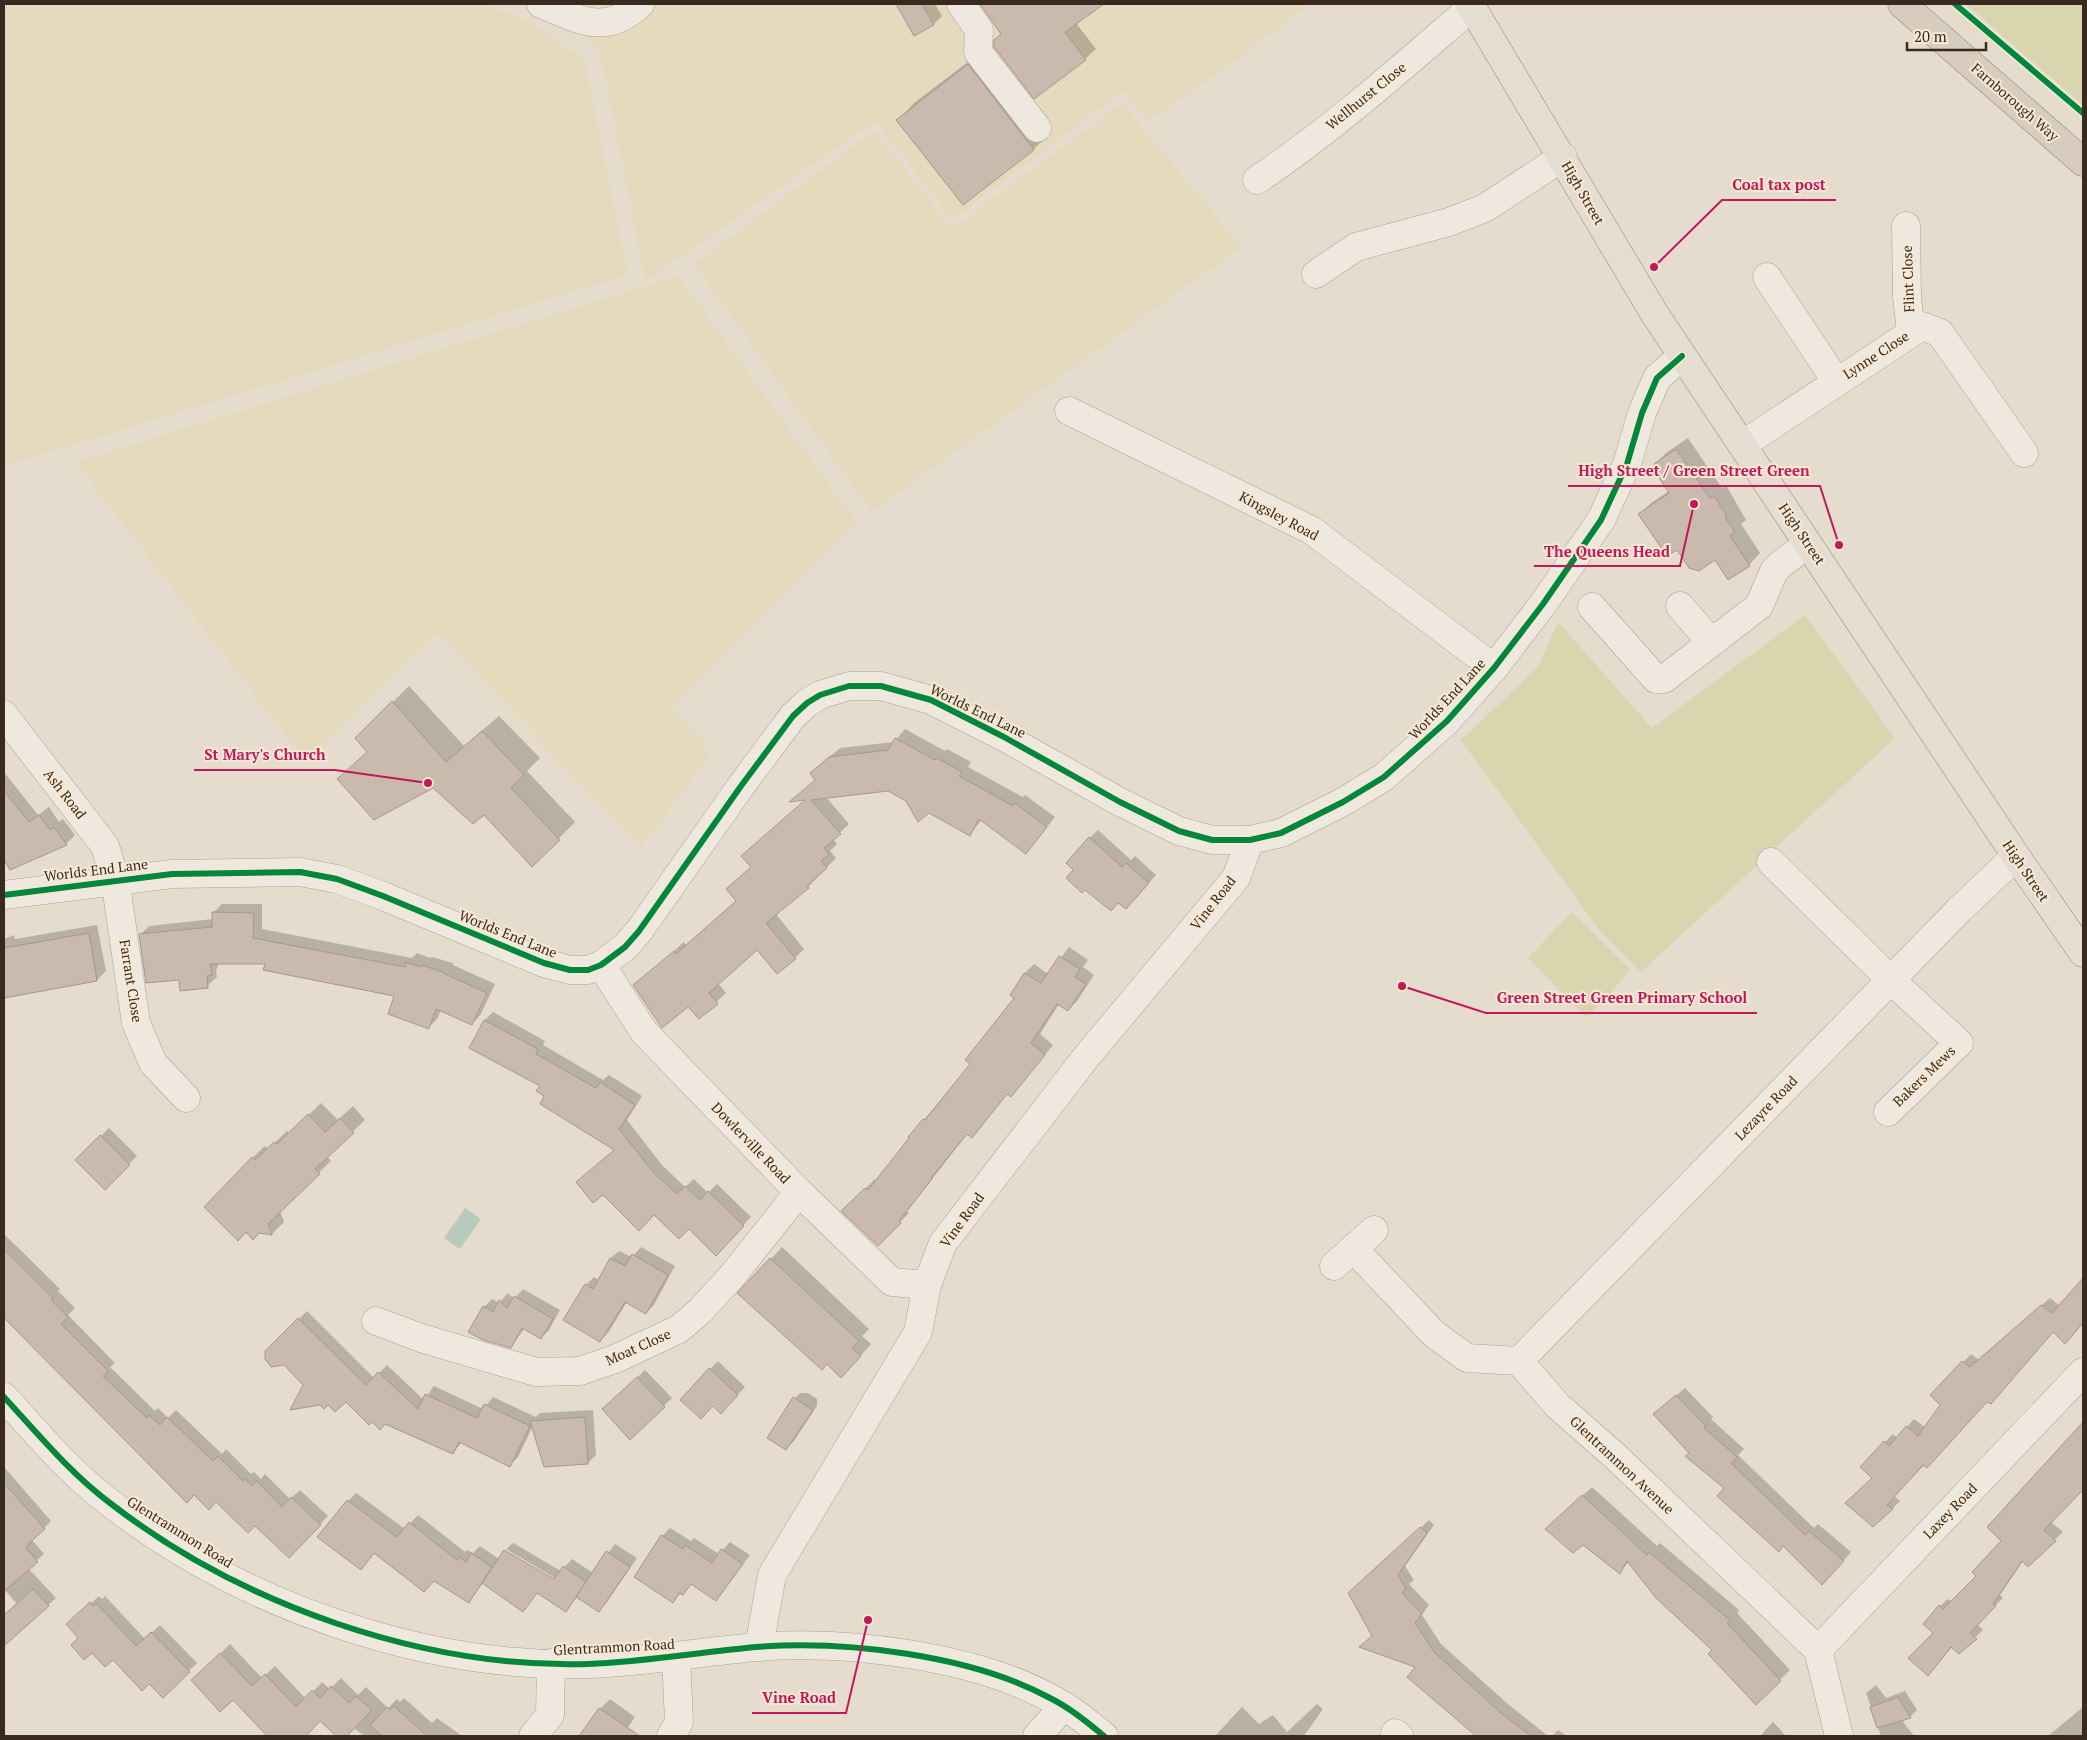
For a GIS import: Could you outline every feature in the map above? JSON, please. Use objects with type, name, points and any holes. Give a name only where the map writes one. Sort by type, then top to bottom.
[{"type":"highway","name":"Farnborough Way","points":[[1902,4],[2083,162]]},
{"type":"main road","name":"High Street","points":[[1471,5],[1563,156],[1628,272],[1682,356],[2016,856],[2083,953]]},
{"type":"street","points":[[541,4],[585,22],[605,24],[628,16],[640,4]]},
{"type":"street","points":[[961,4],[979,30],[978,52],[1037,128]]},
{"type":"street","name":"Wellhurst Close","points":[[1257,180],[1293,155],[1350,110],[1471,5]]},
{"type":"street","points":[[1316,274],[1356,247],[1441,224],[1485,208],[1563,156]]},
{"type":"street","name":"Flint Close","points":[[1906,226],[1907,296],[1912,332]]},
{"type":"street","points":[[1767,277],[1836,381]]},
{"type":"street","name":"Lynne Close","points":[[1742,445],[1836,381],[1922,326],[1940,334],[2024,454]]},
{"type":"street","name":"Worlds End Lane","points":[[4,895],[115,879],[172,874],[300,872],[337,879],[383,896],[558,968],[588,970],[601,965],[625,947],[639,931],[741,786],[794,716],[807,703],[820,695],[849,686],[881,686],[931,700],[1004,737],[1120,802],[1179,831],[1212,840],[1250,840],[1281,833],[1343,802],[1384,777],[1447,721],[1494,668],[1566,572],[1601,520],[1627,464],[1650,391],[1657,378],[1682,356]]},
{"type":"street","name":"Kingsley Road","points":[[1069,411],[1311,530],[1494,668]]},
{"type":"street","points":[[1592,607],[1654,676],[1660,680],[1759,606],[1774,571],[1808,544]]},
{"type":"street","points":[[1680,606],[1712,642]]},
{"type":"street","name":"Ash Road","points":[[4,715],[105,846],[115,879]]},
{"type":"street","name":"Vine Road","points":[[759,1647],[772,1576],[918,1332],[927,1285],[942,1243],[1088,1056],[1236,878],[1250,840]]},
{"type":"street","name":"Lezayre Road","points":[[1519,1361],[1891,980],[2016,856]]},
{"type":"street","points":[[1771,862],[1891,980]]},
{"type":"street","name":"Farrant Close","points":[[115,879],[136,1023],[153,1062],[186,1098]]},
{"type":"street","name":"Dowlerville Road","points":[[601,965],[644,1032],[799,1192],[892,1282],[927,1285]]},
{"type":"street","name":"Bakers Mews","points":[[1888,1112],[1959,1043],[1891,980]]},
{"type":"street","name":"Moat Close","points":[[376,1321],[422,1338],[536,1372],[580,1371],[615,1360],[679,1329],[701,1310],[732,1276],[799,1192]]},
{"type":"street","points":[[1374,1230],[1343,1257],[1434,1334],[1467,1358],[1519,1361]]},
{"type":"street","name":"Glentrammon Avenue","points":[[1519,1361],[1558,1406],[1616,1457],[1818,1650]]},
{"type":"street","name":"Laxey Road","points":[[1818,1650],[2083,1372]]},
{"type":"street","name":"Glentrammon Road","points":[[4,1397],[60,1459],[108,1502],[195,1560],[250,1588],[335,1621],[429,1649],[503,1660],[551,1663],[587,1664],[676,1657],[759,1647],[875,1649],[905,1653],[961,1665],[1032,1689],[1064,1706],[1104,1736]]},
{"type":"street","points":[[1818,1650],[1839,1736]]},
{"type":"street","points":[[670,1736],[679,1722],[676,1657]]},
{"type":"street","points":[[533,1736],[550,1715],[551,1663]]},
{"type":"street","points":[[1037,1736],[1064,1706]]},
{"type":"shaded area","points":[[4,4],[483,4],[534,24],[585,61],[628,275],[4,466]]},
{"type":"shaded area","points":[[541,4],[1310,4],[1226,68],[1149,121],[1123,91],[953,220],[875,121],[645,282],[600,50]]},
{"type":"shaded area","points":[[1966,4],[2083,4],[2083,105]]},
{"type":"shaded area","points":[[1122,103],[1242,247],[871,512],[694,264],[875,130],[952,229]]},
{"type":"shaded area","points":[[678,276],[856,521],[671,709],[712,752],[641,848],[439,633],[305,760],[75,462]]},
{"type":"shaded area","points":[[1805,615],[1895,738],[1641,972],[1600,931],[1461,740],[1538,667],[1558,622],[1652,728]]},
{"type":"shaded area","points":[[1572,912],[1631,970],[1587,1018],[1528,958]]},
{"type":"shaded area","points":[[465,1208],[481,1219],[460,1249],[444,1238]]},
{"type":"building","points":[[896,4],[922,4],[934,25],[914,36]]},
{"type":"building","points":[[980,4],[1104,4],[1065,32],[1086,60],[1034,99],[994,47],[994,40],[1001,34]]},
{"type":"building","points":[[968,64],[1034,150],[963,205],[896,120]]},
{"type":"building","points":[[1676,449],[1710,498],[1714,496],[1727,516],[1725,517],[1735,532],[1730,536],[1750,566],[1728,580],[1715,560],[1699,571],[1689,568],[1677,550],[1667,556],[1638,514],[1669,493],[1658,476],[1661,474],[1654,464]]},
{"type":"building","points":[[392,701],[446,762],[482,731],[524,775],[511,788],[560,840],[532,867],[484,815],[473,824],[433,788],[374,820],[337,779],[367,752],[355,738]]},
{"type":"building","points":[[895,738],[935,760],[937,758],[962,772],[959,776],[1013,806],[1015,803],[1047,827],[1026,854],[979,819],[970,836],[929,813],[918,822],[906,801],[888,791],[811,800],[841,834],[824,848],[829,854],[821,861],[827,868],[807,886],[809,888],[766,923],[796,959],[777,974],[757,950],[709,993],[718,1004],[699,1019],[688,1007],[662,1028],[633,985],[674,951],[676,954],[736,901],[726,889],[751,867],[741,856],[805,800],[789,802],[815,780],[810,773],[829,757],[888,750]]},
{"type":"building","points":[[4,791],[29,822],[39,815],[50,830],[54,827],[67,845],[10,870],[6,863],[4,864]]},
{"type":"building","points":[[1089,837],[1122,867],[1126,863],[1149,883],[1126,909],[1118,903],[1111,911],[1085,890],[1082,893],[1066,878],[1073,870],[1066,863]]},
{"type":"building","points":[[212,912],[254,913],[253,938],[405,967],[406,962],[420,967],[422,965],[445,973],[487,993],[472,1025],[436,1009],[429,1029],[388,1014],[394,996],[263,970],[265,964],[210,964],[212,975],[207,976],[208,988],[180,991],[179,980],[146,983],[139,934],[212,927]]},
{"type":"building","points":[[89,933],[97,981],[4,998],[4,948]]},
{"type":"building","points":[[1059,956],[1080,969],[1075,977],[1086,984],[1068,1011],[1057,1004],[1031,1043],[1045,1055],[1011,1097],[1007,1094],[972,1138],[967,1134],[899,1221],[901,1223],[878,1246],[841,1211],[865,1188],[868,1190],[908,1137],[923,1119],[925,1120],[970,1064],[965,1060],[1014,998],[1010,995],[1024,973],[1041,983]]},
{"type":"building","points":[[484,1020],[538,1049],[536,1054],[596,1088],[600,1082],[635,1105],[619,1129],[654,1173],[677,1194],[685,1186],[700,1200],[708,1191],[744,1226],[716,1256],[689,1229],[679,1239],[654,1215],[639,1231],[603,1195],[593,1203],[576,1182],[614,1150],[540,1104],[544,1096],[536,1091],[540,1086],[469,1048]]},
{"type":"building","points":[[308,1114],[325,1132],[340,1118],[354,1133],[315,1169],[320,1174],[268,1224],[272,1235],[259,1233],[253,1240],[246,1232],[238,1241],[204,1207],[252,1157],[255,1160],[274,1142],[277,1144]]},
{"type":"building","points":[[100,1135],[130,1165],[105,1190],[75,1160]]},
{"type":"building","points":[[4,1249],[53,1298],[51,1300],[68,1317],[61,1324],[108,1371],[103,1376],[147,1418],[149,1415],[160,1425],[167,1417],[213,1461],[218,1456],[243,1481],[245,1479],[252,1486],[257,1481],[282,1507],[291,1497],[321,1525],[289,1558],[255,1526],[248,1533],[216,1502],[209,1510],[194,1495],[187,1503],[4,1318]]},
{"type":"building","points":[[632,1254],[668,1275],[646,1314],[625,1302],[600,1342],[563,1320],[585,1284],[593,1289],[610,1258],[625,1266]]},
{"type":"building","points":[[770,1258],[859,1341],[852,1348],[861,1356],[841,1378],[827,1364],[822,1370],[737,1293]]},
{"type":"building","points":[[2083,1278],[2083,1323],[2065,1344],[2053,1332],[1991,1404],[1987,1402],[1927,1468],[1923,1465],[1887,1505],[1893,1509],[1873,1527],[1845,1503],[1872,1478],[1860,1467],[1884,1441],[1889,1446],[1906,1426],[1918,1436],[1940,1405],[1930,1395],[1962,1361],[1970,1367],[2041,1305],[2052,1313]]},
{"type":"building","points":[[514,1296],[553,1319],[541,1339],[522,1328],[511,1348],[483,1340],[468,1332],[483,1306],[493,1312],[499,1300],[507,1308]]},
{"type":"building","points":[[298,1318],[366,1385],[378,1372],[418,1409],[425,1394],[477,1418],[484,1404],[530,1426],[510,1467],[459,1442],[453,1454],[385,1424],[380,1430],[372,1422],[369,1425],[346,1402],[335,1412],[328,1405],[324,1409],[320,1405],[290,1410],[303,1385],[284,1365],[271,1367],[265,1359],[265,1351]]},
{"type":"building","points":[[709,1368],[738,1395],[721,1414],[713,1406],[701,1419],[680,1400]]},
{"type":"building","points":[[637,1377],[665,1407],[630,1440],[602,1409]]},
{"type":"building","points":[[1676,1395],[1706,1426],[1704,1428],[1737,1457],[1731,1463],[1805,1535],[1809,1531],[1844,1561],[1822,1585],[1783,1546],[1779,1552],[1717,1496],[1724,1488],[1685,1456],[1689,1453],[1653,1414]]},
{"type":"building","points":[[793,1397],[813,1410],[786,1450],[767,1438]]},
{"type":"building","points":[[585,1417],[588,1464],[544,1467],[530,1421]]},
{"type":"building","points":[[2083,1422],[2083,1490],[2044,1530],[2056,1541],[2028,1567],[2022,1561],[1993,1604],[1996,1606],[1970,1633],[1977,1639],[1959,1654],[1951,1647],[1928,1676],[1908,1658],[1933,1633],[1923,1624],[1939,1605],[1943,1609],[1976,1576],[1972,1572],[2001,1541],[1987,1527]]},
{"type":"building","points":[[4,1483],[45,1529],[26,1548],[38,1562],[4,1591]]},
{"type":"building","points":[[1582,1495],[1647,1555],[1649,1552],[1731,1621],[1727,1623],[1781,1681],[1756,1705],[1708,1654],[1712,1650],[1656,1598],[1627,1561],[1620,1574],[1583,1545],[1573,1553],[1545,1529]]},
{"type":"building","points":[[347,1500],[397,1537],[409,1522],[457,1560],[459,1557],[466,1562],[471,1553],[492,1567],[469,1603],[434,1581],[424,1592],[374,1553],[361,1570],[317,1537]]},
{"type":"building","points":[[1420,1527],[1427,1533],[1398,1575],[1406,1589],[1402,1593],[1422,1614],[1415,1623],[1434,1652],[1501,1713],[1531,1736],[1476,1736],[1407,1677],[1415,1667],[1359,1647],[1372,1636],[1348,1593]]},
{"type":"building","points":[[661,1535],[683,1549],[685,1545],[712,1563],[721,1549],[743,1564],[716,1601],[691,1584],[683,1595],[679,1593],[673,1603],[634,1577]]},
{"type":"building","points":[[504,1550],[554,1579],[563,1566],[586,1582],[566,1612],[537,1593],[523,1612],[482,1583]]},
{"type":"building","points":[[606,1551],[630,1567],[599,1612],[576,1597]]},
{"type":"building","points":[[33,1589],[49,1606],[4,1646],[4,1615]]},
{"type":"building","points":[[90,1602],[93,1606],[96,1603],[136,1646],[151,1632],[190,1672],[163,1698],[149,1684],[142,1691],[113,1660],[105,1667],[92,1653],[84,1660],[71,1645],[78,1638],[66,1624]]},
{"type":"building","points":[[220,1653],[252,1686],[265,1674],[296,1707],[312,1690],[320,1698],[331,1686],[349,1703],[356,1696],[372,1710],[347,1736],[336,1736],[320,1721],[306,1736],[267,1736],[233,1700],[220,1712],[191,1680]]},
{"type":"building","points":[[1898,1697],[1911,1718],[1877,1728],[1870,1707]]},
{"type":"building","points":[[394,1706],[427,1736],[382,1736],[370,1725],[387,1707],[390,1710]]},
{"type":"building","points":[[599,1708],[640,1736],[579,1736]]},
{"type":"cycle path","points":[[1955,4],[2083,113]]},
{"type":"cycle path","points":[[4,895],[172,874],[300,872],[337,879],[383,896],[544,963],[570,970],[588,970],[601,965],[625,947],[639,931],[741,786],[793,716],[807,703],[820,695],[849,686],[881,686],[931,700],[1004,737],[1120,802],[1179,831],[1212,840],[1250,840],[1281,833],[1343,802],[1384,777],[1447,721],[1494,668],[1543,604],[1601,520],[1627,464],[1642,413],[1657,378],[1682,356]]},
{"type":"cycle path","points":[[4,1397],[81,1479],[110,1503],[161,1539],[216,1571],[275,1600],[336,1623],[399,1642],[462,1655],[525,1663],[609,1663],[791,1645],[867,1649],[907,1654],[946,1661],[1018,1683],[1064,1706],[1104,1736]]},
{"type":"place","name":"Coal tax post","points":[[1654,267]]},
{"type":"place","name":"The Queens Head","points":[[1694,504]]},
{"type":"place","name":"High Street / Green Street Green","points":[[1839,545]]},
{"type":"place","name":"St Mary's Church","points":[[428,783]]},
{"type":"place","name":"Green Street Green Primary School","points":[[1402,986]]},
{"type":"place","name":"Vine Road","points":[[868,1620]]}]
